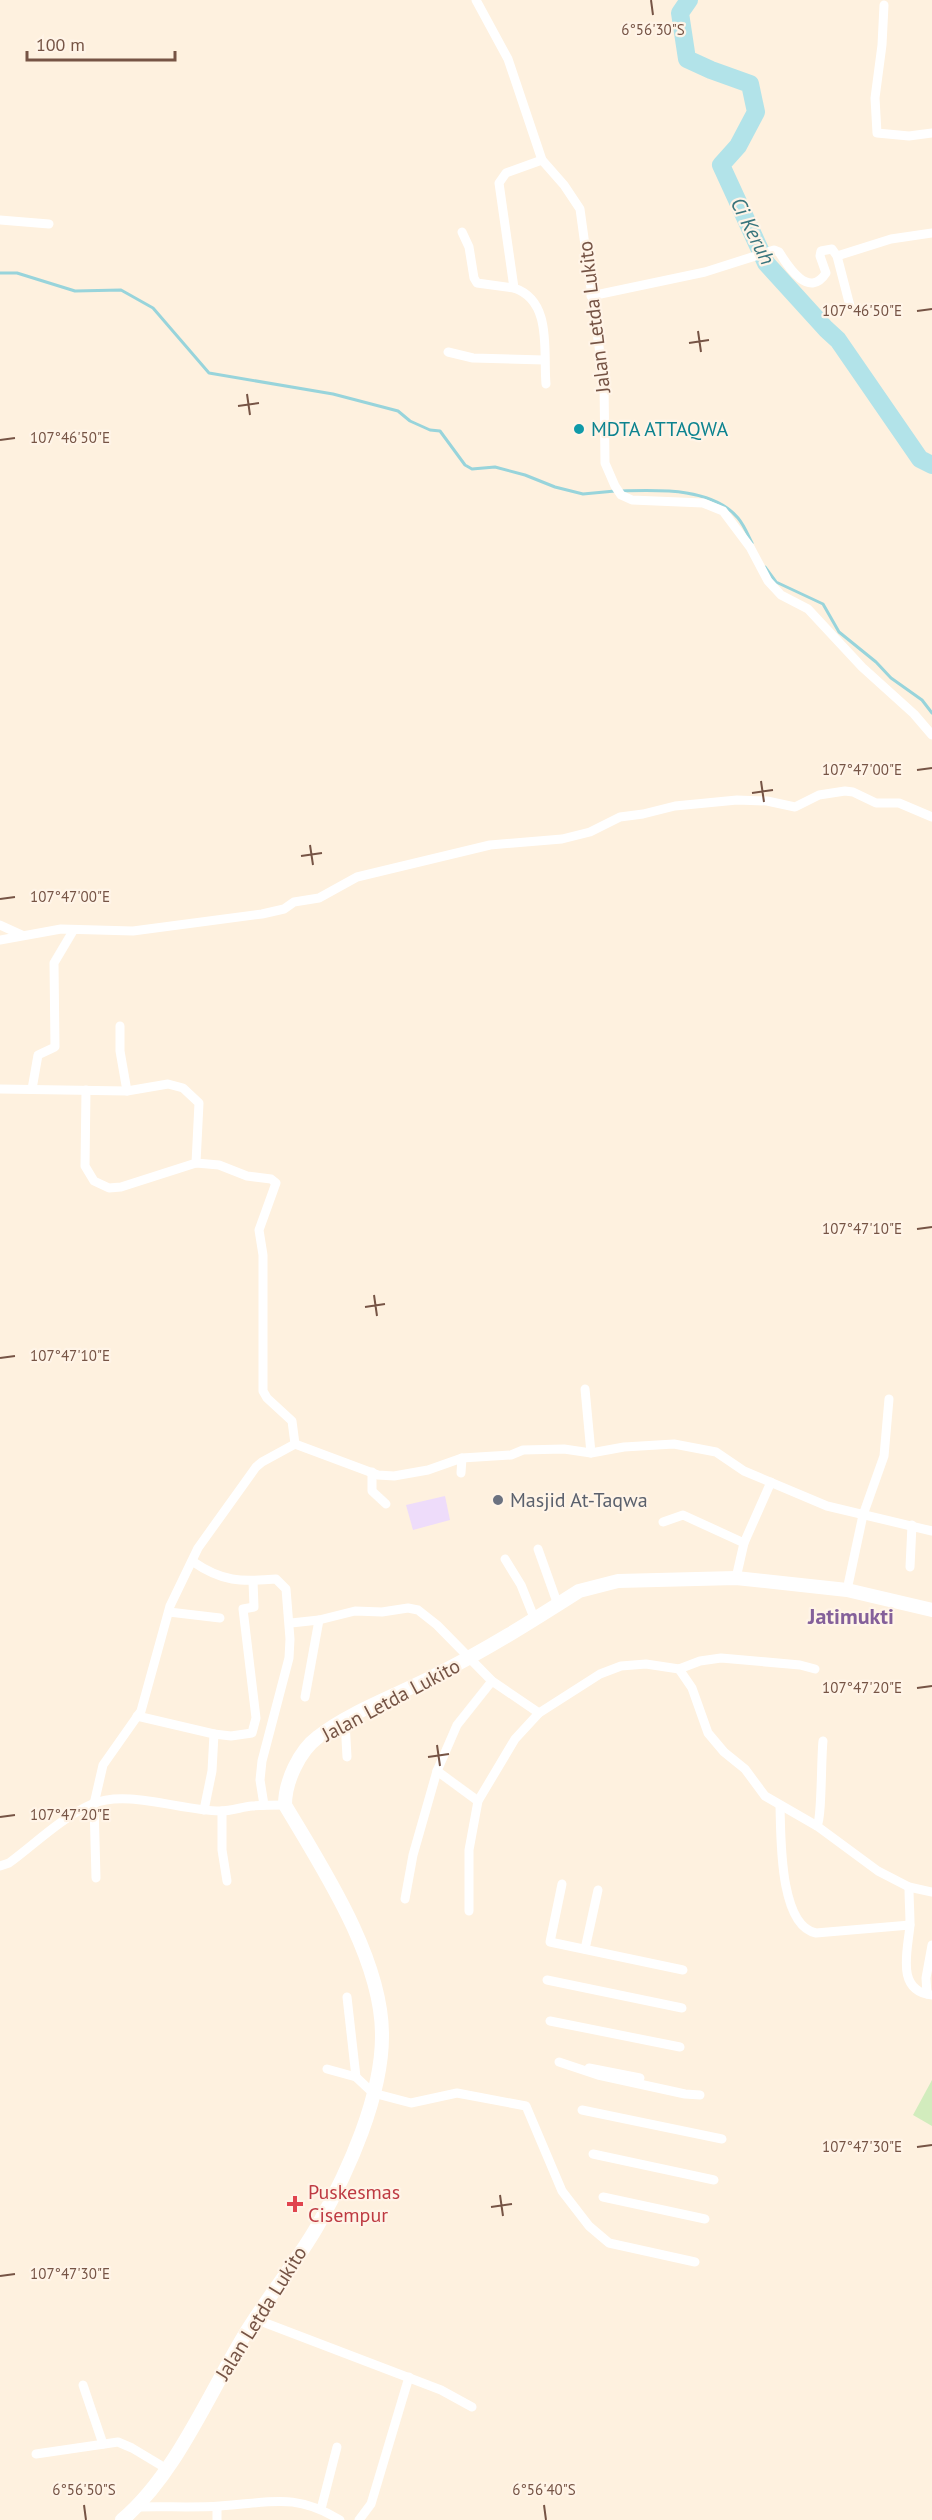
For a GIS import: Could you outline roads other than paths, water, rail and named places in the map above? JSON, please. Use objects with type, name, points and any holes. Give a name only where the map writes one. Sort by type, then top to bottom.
[{"type":"street","name":"Jalan Letda Lukito","points":[[476,0],[508,58],[542,160],[564,185],[580,210],[603,383],[606,463],[615,486],[621,495],[632,500],[703,503],[723,511],[750,547],[768,580],[781,595],[808,609],[862,667],[914,714],[932,735]]},
{"type":"street","points":[[884,5],[882,45],[875,98],[877,133],[909,136],[932,133]]},
{"type":"street","points":[[514,288],[499,183],[506,173],[542,160]]},
{"type":"street","points":[[0,220],[49,224]]},
{"type":"street","points":[[462,232],[466,238],[477,284],[514,288],[529,295],[538,305],[543,325],[546,384]]},
{"type":"street","points":[[837,256],[891,239],[932,233]]},
{"type":"street","points":[[591,296],[705,272],[767,252],[779,252],[797,276],[811,285],[818,282],[826,273],[820,256],[821,251],[832,249],[837,256],[850,306]]},
{"type":"street","points":[[448,352],[473,358],[544,360]]},
{"type":"street","points":[[0,940],[22,934],[61,929],[133,931],[215,921],[284,909],[294,902],[319,898],[357,877],[490,844],[562,839],[590,832],[620,817],[685,804],[737,800],[767,801],[795,807],[819,795],[845,791],[853,792],[876,803],[899,803],[932,817]]},
{"type":"street","points":[[0,925],[22,934]]},
{"type":"street","points":[[32,1089],[38,1055],[55,1047],[54,963],[73,931]]},
{"type":"street","points":[[120,1026],[120,1051],[127,1091]]},
{"type":"street","points":[[0,1089],[127,1091],[168,1084],[183,1088],[199,1103],[196,1163]]},
{"type":"street","points":[[86,1090],[85,1166],[94,1181],[109,1188],[122,1187],[196,1163],[219,1165],[247,1176],[271,1179],[276,1183],[259,1230],[263,1255],[263,1391],[267,1398],[292,1421],[295,1444]]},
{"type":"street","points":[[585,1389],[591,1453]]},
{"type":"street","points":[[847,1590],[863,1515],[884,1456],[889,1399]]},
{"type":"street","points":[[96,1878],[94,1804],[103,1765],[141,1711],[169,1612],[192,1561],[198,1548],[256,1467],[295,1444],[372,1472],[394,1476],[414,1473],[462,1458],[511,1455],[523,1450],[547,1449],[591,1453],[624,1447],[674,1444],[716,1452],[744,1471],[826,1506],[932,1531]]},
{"type":"street","points":[[461,1473],[462,1458]]},
{"type":"street","points":[[372,1472],[372,1491],[386,1504]]},
{"type":"street","points":[[736,1578],[744,1543],[771,1482]]},
{"type":"street","points":[[663,1522],[683,1515],[744,1543]]},
{"type":"street","points":[[910,1567],[912,1525]]},
{"type":"street","points":[[538,1549],[558,1605]]},
{"type":"street","points":[[504,1559],[521,1585],[535,1620]]},
{"type":"street","points":[[192,1561],[221,1578],[254,1581],[276,1579],[286,1588],[291,1623],[289,1658],[262,1761],[260,1780],[264,1806]]},
{"type":"street","name":"Jalan Letda Lukito","points":[[129,2516],[167,2469],[255,2319],[318,2225],[359,2142],[380,2063],[382,2032],[377,1997],[349,1915],[285,1805],[285,1794],[304,1751],[318,1736],[345,1720],[469,1659],[591,1587],[618,1581],[736,1578],[847,1590],[932,1610]]},
{"type":"street","points":[[137,1716],[214,1734],[231,1736],[252,1733],[256,1718],[243,1609],[254,1607],[254,1581]]},
{"type":"street","points":[[291,1623],[319,1620],[355,1611],[382,1612],[408,1608],[418,1610],[437,1625],[492,1681],[538,1713]]},
{"type":"street","points":[[169,1612],[220,1618]]},
{"type":"street","points":[[305,1697],[319,1620]]},
{"type":"street","points":[[470,1911],[469,1851],[478,1801],[515,1739],[538,1713],[600,1674],[621,1666],[646,1664],[679,1669],[700,1661],[721,1658],[800,1665],[815,1669]]},
{"type":"street","points":[[679,1669],[692,1688],[708,1733],[724,1752],[745,1768],[765,1796],[817,1826],[878,1870],[909,1887],[932,1892]]},
{"type":"street","points":[[405,1899],[413,1855],[437,1771],[457,1725],[492,1681]]},
{"type":"street","points":[[345,1720],[347,1758]]},
{"type":"street","points":[[204,1810],[212,1771],[214,1734]]},
{"type":"street","points":[[817,1826],[821,1807],[823,1742]]},
{"type":"street","points":[[437,1771],[478,1801]]},
{"type":"street","points":[[0,1866],[9,1863],[66,1819],[94,1804],[123,1799],[222,1811],[285,1805]]},
{"type":"street","points":[[780,1806],[781,1841],[788,1894],[797,1920],[805,1928],[816,1933],[910,1925]]},
{"type":"street","points":[[222,1811],[222,1850],[227,1881]]},
{"type":"street","points":[[562,1884],[550,1942],[684,1970]]},
{"type":"street","points":[[909,1887],[910,1925],[906,1956],[908,1980],[914,1988],[930,1995]]},
{"type":"street","points":[[585,1949],[598,1890]]},
{"type":"street","points":[[930,1995],[926,1978],[932,1945]]},
{"type":"street","points":[[547,1980],[682,2007]]},
{"type":"street","points":[[347,1997],[356,2077]]},
{"type":"street","points":[[550,2021],[680,2047]]},
{"type":"street","points":[[559,2062],[598,2075],[700,2095],[686,2088],[600,2068],[579,2067]]},
{"type":"street","points":[[327,2069],[356,2077],[373,2093],[411,2103],[457,2092],[526,2106],[562,2192],[589,2226],[609,2243],[695,2262]]},
{"type":"street","points":[[582,2110],[722,2139]]},
{"type":"street","points":[[593,2154],[714,2180]]},
{"type":"street","points":[[603,2198],[705,2219]]},
{"type":"street","points":[[255,2319],[409,2377],[441,2390],[472,2407]]},
{"type":"street","points":[[359,2520],[371,2504],[409,2377]]},
{"type":"street","points":[[83,2385],[103,2444]]},
{"type":"street","points":[[36,2454],[122,2443],[167,2469]]},
{"type":"street","points":[[321,2509],[337,2447]]},
{"type":"street","points":[[129,2516],[278,2500],[298,2502],[321,2509],[340,2520]]},
{"type":"street","points":[[217,2507],[217,2520]]},
{"type":"waterway","name":"Ci Keruh","points":[[689,0],[680,13],[687,59],[750,84],[756,112],[738,146],[721,165],[766,263],[838,340],[920,459],[932,465]]},
{"type":"waterway","points":[[0,273],[17,273],[75,291],[121,290],[153,308],[209,373],[333,394],[398,411],[410,421],[430,430],[440,431],[465,465],[472,469],[495,467],[583,494],[615,491]]},
{"type":"waterway","points":[[622,491],[684,492],[714,501],[727,508],[738,518],[752,543]]},
{"type":"waterway","points":[[765,567],[776,582],[823,604],[839,632],[876,662],[891,678],[922,700],[932,713]]},
{"type":"place","name":"MDTA ATTAQWA","points":[[579,429]]},
{"type":"place","name":"Masjid At-Taqwa","points":[[498,1500]]},
{"type":"place","name":"Puskesmas Cisempur","points":[[295,2204]]},
{"type":"district","name":"Jatimukti","points":[[851,1616]]}]
